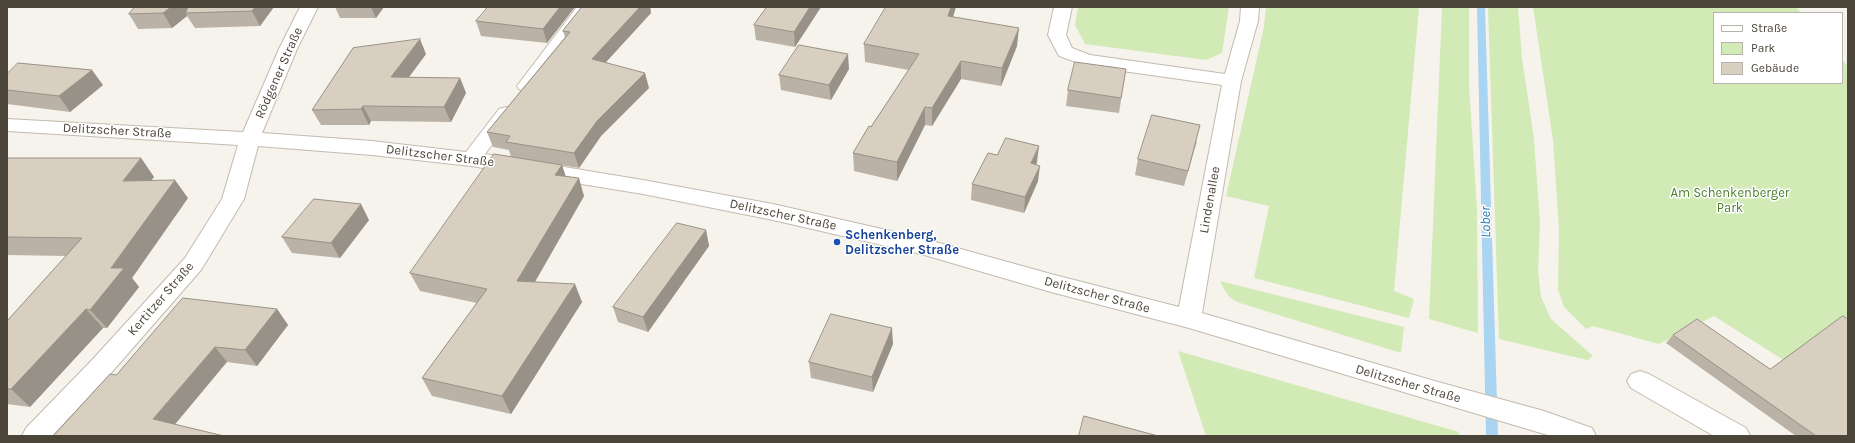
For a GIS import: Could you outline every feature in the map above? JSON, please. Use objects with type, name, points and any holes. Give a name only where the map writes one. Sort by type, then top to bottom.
[{"type":"street","name":"Rödgener Straße","points":[[250,139],[288,49],[309,7]]},
{"type":"street","points":[[471,159],[586,7]]},
{"type":"street","points":[[1063,7],[1057,34],[1065,52],[1087,60],[1232,81]]},
{"type":"street","name":"Lindenallee","points":[[1189,319],[1232,81],[1249,21],[1250,7]]},
{"type":"street","name":"Delitzscher Straße","points":[[7,125],[250,139],[372,148],[471,159],[643,187],[773,212],[921,246],[1051,283],[1189,319],[1438,393],[1544,422],[1583,436]]},
{"type":"street","name":"Kertitzer Straße","points":[[35,436],[102,366],[193,264],[233,199],[250,139]]},
{"type":"street","points":[[1640,381],[1737,436]]},
{"type":"green space","points":[[1078,7],[1229,7],[1222,53],[1206,60],[1085,44],[1075,25]]},
{"type":"green space","points":[[1266,7],[1419,7],[1394,291],[1414,299],[1409,318],[1254,278],[1269,206],[1226,196],[1264,27]]},
{"type":"green space","points":[[1442,7],[1469,7],[1469,84],[1477,210],[1478,333],[1429,319]]},
{"type":"green space","points":[[1488,7],[1518,7],[1522,58],[1534,139],[1540,224],[1538,271],[1541,297],[1551,319],[1593,356],[1587,360],[1499,339]]},
{"type":"green space","name":"Am Schenkenberger Park","points":[[1533,7],[1796,7],[1800,12],[1713,12],[1713,84],[1843,84],[1843,61],[1848,66],[1848,316],[1785,361],[1714,316],[1659,344],[1593,326],[1586,329],[1564,307],[1558,290],[1559,229],[1553,140]]},
{"type":"green space","points":[[1220,281],[1404,327],[1401,353],[1240,303],[1228,295]]},
{"type":"green space","points":[[1178,351],[1459,432],[1459,436],[1206,436]]},
{"type":"building","points":[[135,7],[171,7],[163,13],[129,14]]},
{"type":"building","points":[[188,7],[255,7],[252,11],[186,13]]},
{"type":"building","points":[[488,7],[560,7],[543,29],[476,21]]},
{"type":"building","points":[[582,7],[640,7],[592,59],[645,73],[597,121],[574,153],[506,142],[510,136],[487,132],[570,32],[563,31]]},
{"type":"building","points":[[767,7],[810,7],[794,32],[754,25]]},
{"type":"building","points":[[886,7],[951,7],[948,16],[1019,28],[1002,68],[961,61],[932,108],[925,107],[897,162],[853,153],[869,126],[871,127],[919,54],[864,44]]},
{"type":"building","points":[[420,39],[391,77],[460,78],[444,107],[363,106],[361,109],[312,110],[353,48]]},
{"type":"building","points":[[799,45],[848,54],[829,85],[779,75]]},
{"type":"building","points":[[1075,62],[1126,69],[1121,98],[1068,90]]},
{"type":"building","points":[[18,63],[92,70],[59,96],[7,90],[7,74]]},
{"type":"building","points":[[1152,115],[1200,125],[1188,171],[1138,159]]},
{"type":"building","points":[[1006,138],[1039,146],[1031,163],[1040,166],[1025,197],[972,184],[988,153],[997,155]]},
{"type":"building","points":[[494,154],[562,165],[555,175],[579,178],[517,281],[575,284],[502,396],[422,378],[487,289],[410,273]]},
{"type":"building","points":[[7,158],[141,158],[123,181],[175,180],[111,268],[124,268],[90,310],[86,309],[11,389],[7,389],[7,321],[82,238],[7,237]]},
{"type":"building","points":[[314,199],[361,204],[331,243],[282,237]]},
{"type":"building","points":[[677,223],[706,230],[643,317],[613,307]]},
{"type":"building","points":[[183,298],[277,309],[245,350],[215,347],[153,419],[224,436],[53,436],[110,374],[116,375]]},
{"type":"building","points":[[831,314],[892,328],[872,377],[809,362]]},
{"type":"building","points":[[1843,316],[1848,319],[1848,436],[1816,436],[1673,335],[1697,319],[1770,369]]},
{"type":"building","points":[[1084,416],[1158,436],[1079,436]]},
{"type":"waterway","name":"Lober","points":[[1481,7],[1492,436]]},
{"type":"place","name":"Schenkenberg, Delitzscher Straße","points":[[837,242]]}]
